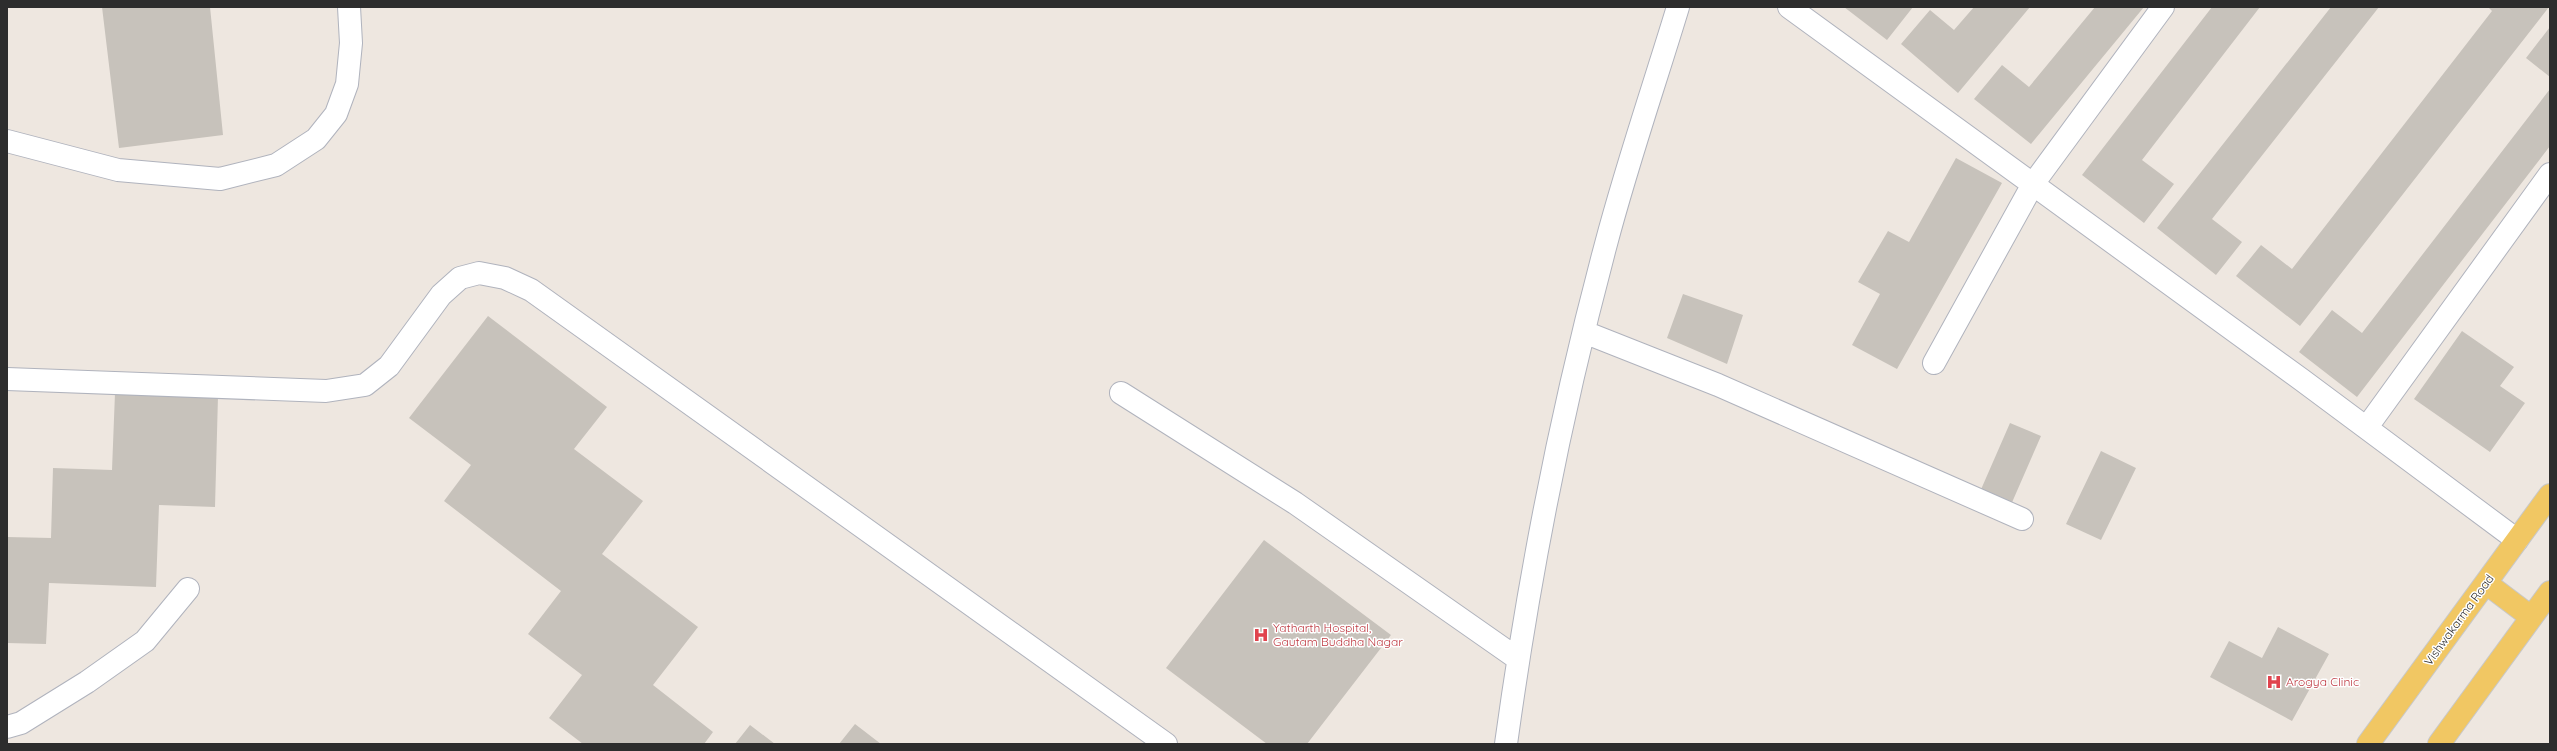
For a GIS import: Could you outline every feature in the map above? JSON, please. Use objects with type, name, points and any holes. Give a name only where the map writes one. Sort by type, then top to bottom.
[{"type":"main road","name":"Vishwakarma Road","points":[[2368,744],[2550,495]]},
{"type":"main road","points":[[2486,583],[2531,617]]},
{"type":"main road","points":[[2439,744],[2550,592]]},
{"type":"street","points":[[7,141],[118,170],[220,179],[276,165],[316,139],[336,114],[347,84],[351,43],[349,7]]},
{"type":"street","points":[[1506,744],[1518,659],[1570,385],[1606,242],[1678,7]]},
{"type":"street","points":[[1789,7],[2367,427],[2517,540]]},
{"type":"street","points":[[1934,363],[2032,184],[2163,7]]},
{"type":"street","points":[[2367,427],[2550,174]]},
{"type":"street","points":[[7,379],[326,391],[365,385],[389,366],[441,295],[460,278],[479,273],[505,278],[531,290],[1166,744]]},
{"type":"street","points":[[1584,332],[1726,388],[2022,519]]},
{"type":"street","points":[[1121,393],[1295,503],[1518,659]]},
{"type":"street","points":[[7,727],[21,722],[80,686],[146,640],[188,589]]},
{"type":"building","points":[[102,7],[210,7],[223,135],[119,148]]},
{"type":"building","points":[[1844,7],[1913,7],[1887,40]]},
{"type":"building","points":[[1974,7],[2030,7],[1958,93],[1901,44],[1930,10],[1954,30]]},
{"type":"building","points":[[2095,7],[2144,7],[2031,144],[1974,99],[2002,65],[2029,87]]},
{"type":"building","points":[[2212,7],[2260,7],[2142,160],[2174,184],[2144,223],[2082,175]]},
{"type":"building","points":[[2331,7],[2379,7],[2212,219],[2242,242],[2216,275],[2157,228]]},
{"type":"building","points":[[2488,7],[2549,7],[2300,326],[2236,276],[2261,245],[2292,269],[2492,11]]},
{"type":"building","points":[[2550,27],[2550,77],[2526,58]]},
{"type":"building","points":[[2550,89],[2550,146],[2357,397],[2299,352],[2332,310],[2362,333]]},
{"type":"building","points":[[1956,158],[2002,183],[1897,369],[1852,345],[1880,294],[1858,282],[1888,231],[1909,242]]},
{"type":"building","points":[[1683,294],[1743,315],[1727,364],[1667,338]]},
{"type":"building","points":[[488,316],[607,407],[574,449],[643,501],[602,554],[698,627],[653,685],[713,732],[704,744],[583,744],[549,718],[582,675],[528,634],[561,591],[444,501],[471,465],[409,418]]},
{"type":"building","points":[[2462,331],[2514,367],[2500,386],[2525,403],[2490,452],[2414,399]]},
{"type":"building","points":[[115,393],[218,396],[215,507],[159,505],[156,587],[49,583],[46,644],[7,643],[7,537],[51,538],[53,468],[112,470]]},
{"type":"building","points":[[2010,423],[2041,436],[2010,507],[1979,494]]},
{"type":"building","points":[[2101,451],[2136,468],[2101,540],[2066,524]]},
{"type":"building","points":[[1264,540],[1391,635],[1307,744],[1267,744],[1166,668]]},
{"type":"building","points":[[2278,627],[2329,654],[2292,721],[2210,677],[2229,641],[2262,658]]},
{"type":"building","points":[[855,724],[881,744],[839,744]]},
{"type":"building","points":[[750,725],[775,744],[735,744]]},
{"type":"place","name":"Yatharth Hospital, Gautam Buddha Nagar","points":[[1261,635]]},
{"type":"place","name":"Arogya Clinic","points":[[2274,682]]}]
